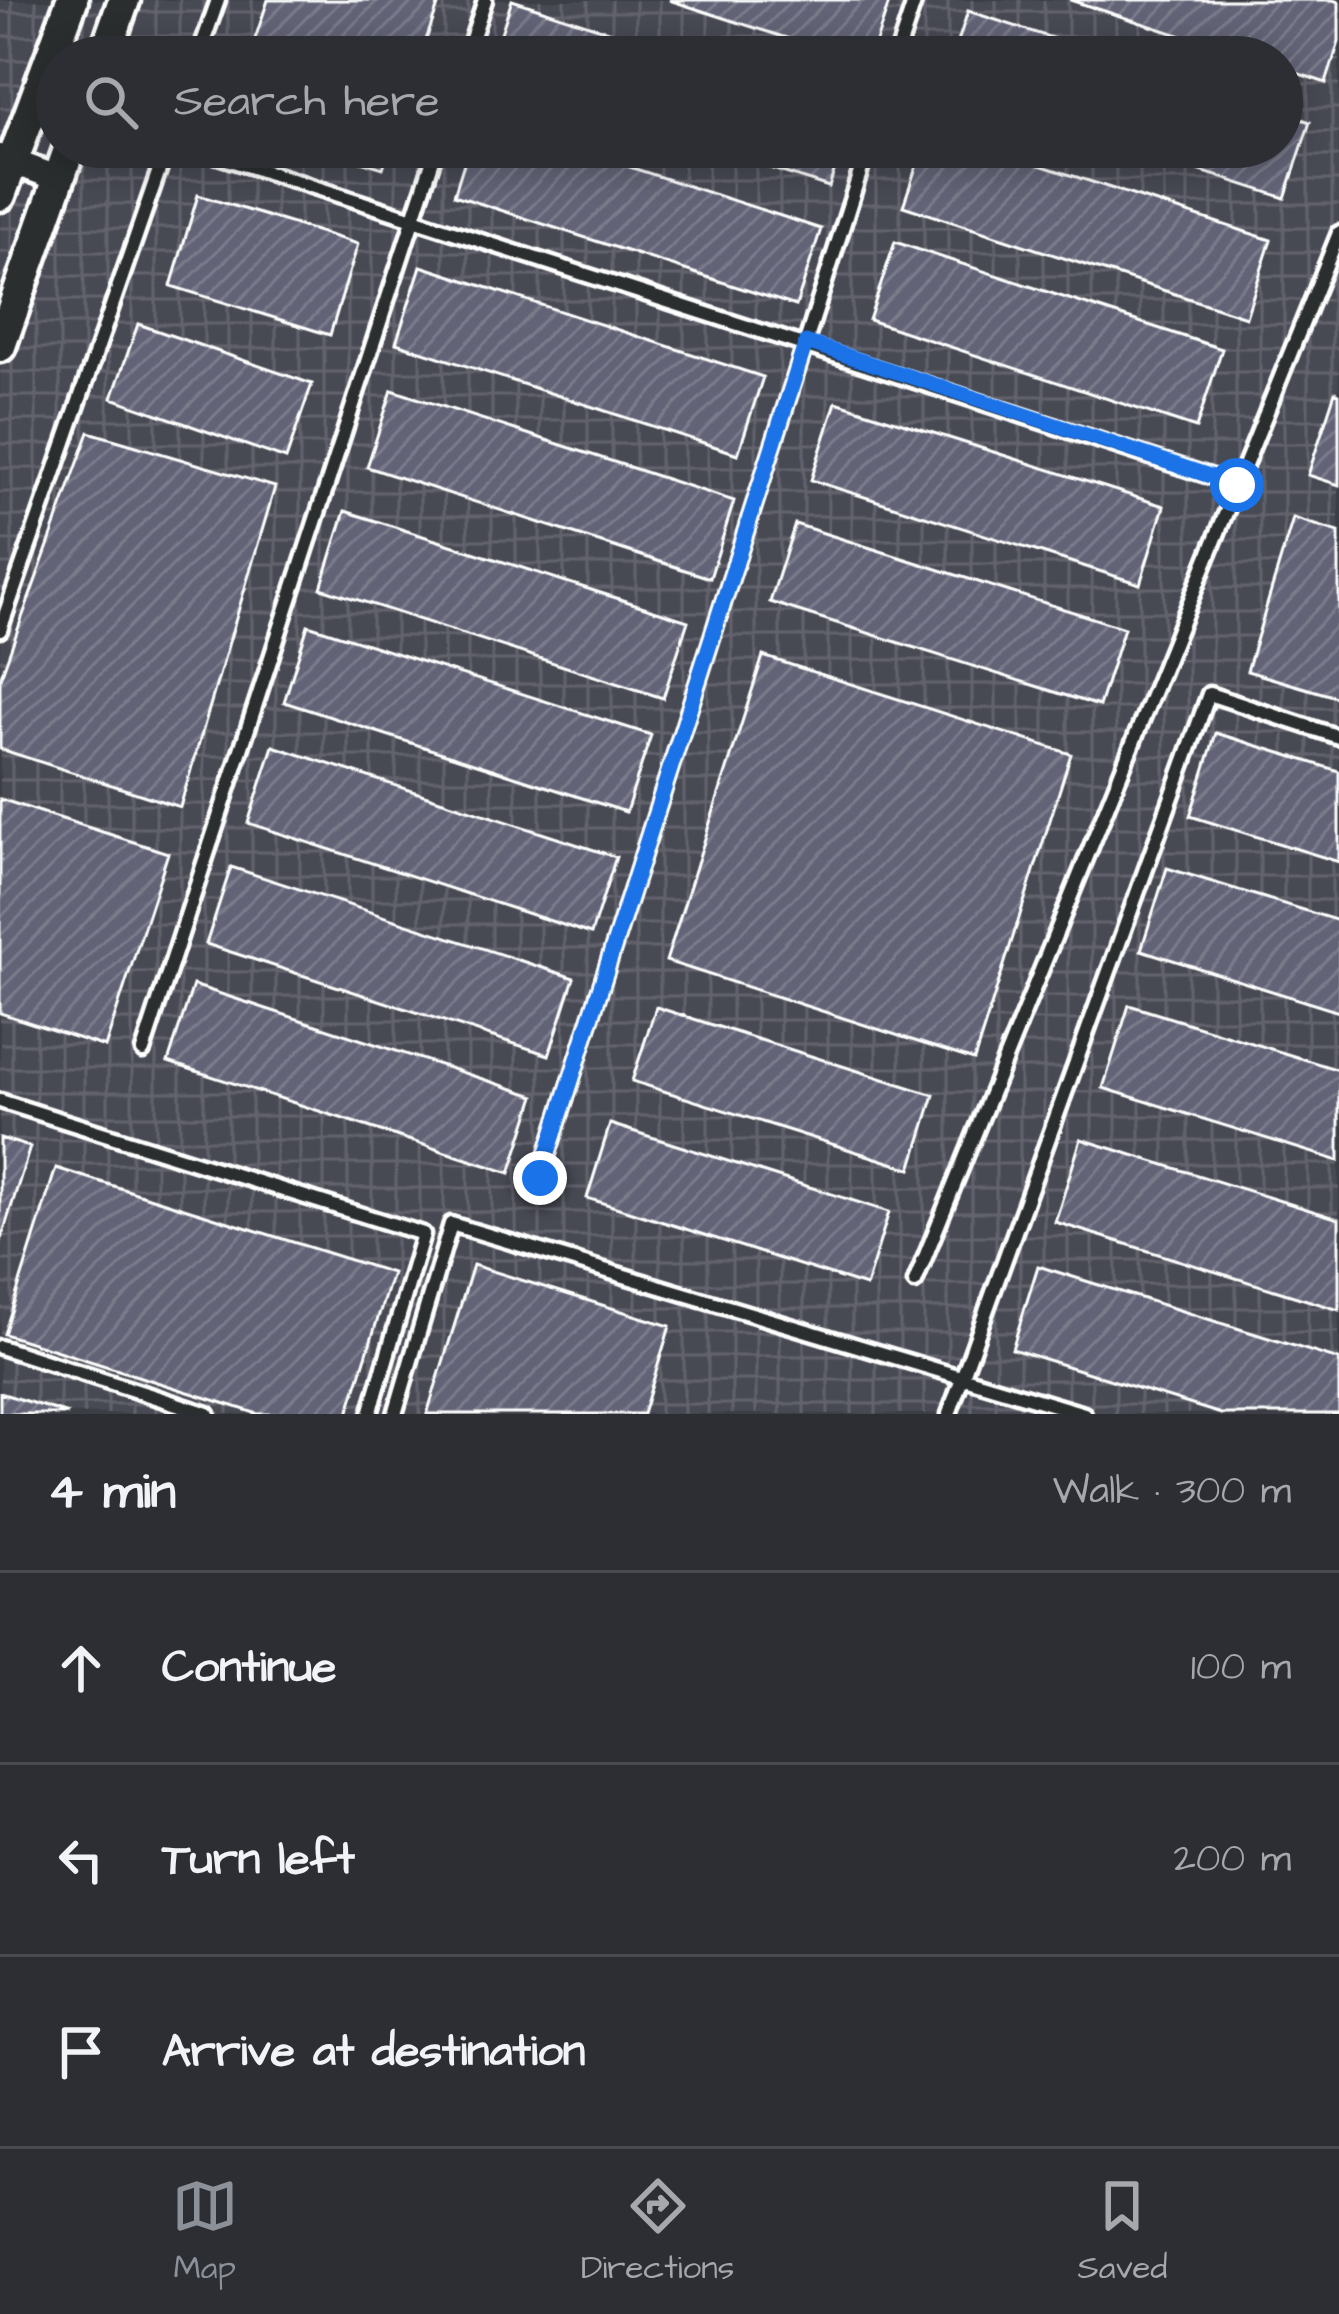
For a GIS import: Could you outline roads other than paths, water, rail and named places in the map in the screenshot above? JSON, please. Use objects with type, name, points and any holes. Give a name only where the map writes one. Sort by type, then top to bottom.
[{"type":"street","points":[[57,36],[72,0]]},
{"type":"street","points":[[111,36],[124,0]]},
{"type":"street","points":[[0,195],[6,159],[36,87]]},
{"type":"street","points":[[6,159],[57,178]]},
{"type":"street","points":[[0,346],[61,168]]},
{"type":"lane","points":[[205,36],[218,0]]},
{"type":"lane","points":[[473,36],[485,0]]},
{"type":"lane","points":[[903,36],[915,0]]},
{"type":"lane","points":[[0,630],[160,168]]},
{"type":"lane","points":[[256,168],[1237,485]]},
{"type":"lane","points":[[143,1051],[430,168]]},
{"type":"lane","points":[[540,1178],[861,168]]},
{"type":"lane","points":[[915,1282],[1339,233]]},
{"type":"lane","points":[[950,1414],[1209,694],[1339,737]]},
{"type":"lane","points":[[0,1101],[423,1234],[370,1414]]},
{"type":"lane","points":[[395,1414],[451,1224],[1084,1414]]},
{"type":"lane","points":[[0,1347],[208,1414]]}]
